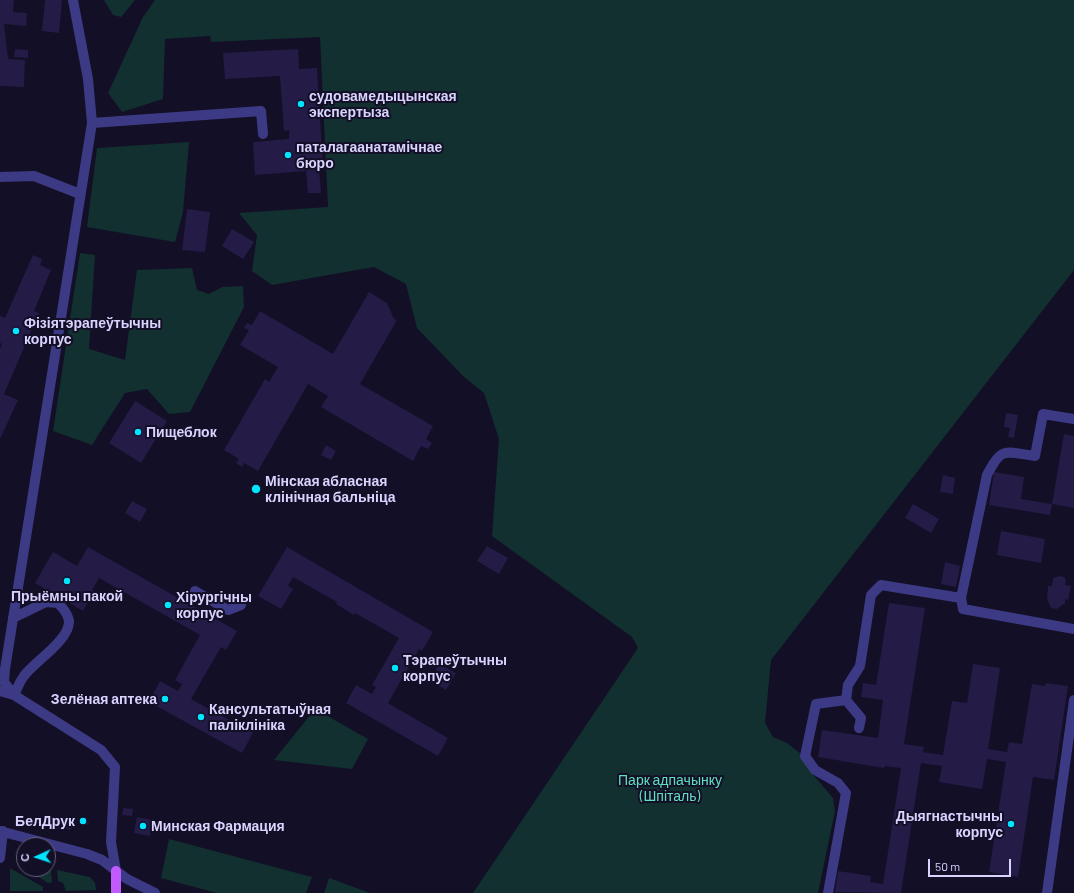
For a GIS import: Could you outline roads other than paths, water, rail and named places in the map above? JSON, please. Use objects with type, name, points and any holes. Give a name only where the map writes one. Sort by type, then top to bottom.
[{"type":"main road","points":[[116,871],[116,893]]},
{"type":"street","points":[[14,695],[4,682],[92,123],[88,79],[73,0]]},
{"type":"street","points":[[92,123],[261,111],[263,134]]},
{"type":"street","points":[[0,177],[34,176],[80,194]]},
{"type":"street","points":[[1074,419],[1043,414],[1035,456],[1005,452],[996,458],[986,475],[961,598],[963,609],[1074,629]]},
{"type":"street","points":[[859,728],[861,718],[846,700],[848,685],[860,666],[871,595],[876,588],[881,585],[961,598]]},
{"type":"street","points":[[194,592],[228,610],[241,605]]},
{"type":"street","points":[[13,618],[46,602],[58,603],[65,610],[69,622],[65,634],[47,654],[23,676],[14,695]]},
{"type":"street","points":[[0,691],[14,695],[101,750],[116,767],[111,842],[116,871]]},
{"type":"street","points":[[828,893],[846,793],[838,783],[815,770],[804,756],[816,704],[846,700]]},
{"type":"street","points":[[1047,893],[1074,700]]},
{"type":"street","points":[[0,858],[1,831],[87,854],[102,860],[116,871],[155,893]]},
{"type":"place","name":"судовамедыцынская экспертыза","points":[[301,104]]},
{"type":"place","name":"паталагаанатамічнае бюро","points":[[288,155]]},
{"type":"place","name":"Фізіятэрапеўтычны корпус","points":[[16,331]]},
{"type":"place","name":"Пищеблок","points":[[138,432]]},
{"type":"place","name":"Мінская абласная клінічная бальніца","points":[[256,489]]},
{"type":"place","name":"Прыёмны пакой","points":[[67,581]]},
{"type":"place","name":"Хірургічны корпус","points":[[168,605]]},
{"type":"place","name":"Тэрапеўтычны корпус","points":[[395,668]]},
{"type":"place","name":"Зелёная аптека","points":[[165,699]]},
{"type":"place","name":"Кансультатыўная паліклініка","points":[[201,717]]},
{"type":"place","name":"БелДрук","points":[[83,821]]},
{"type":"place","name":"Дыягнастычны корпус","points":[[1011,824]]},
{"type":"place","name":"Минская Фармация","points":[[143,826]]},
{"type":"park label","name":"Парк адпачынку (Шпіталь)","points":[[670,788]]}]
